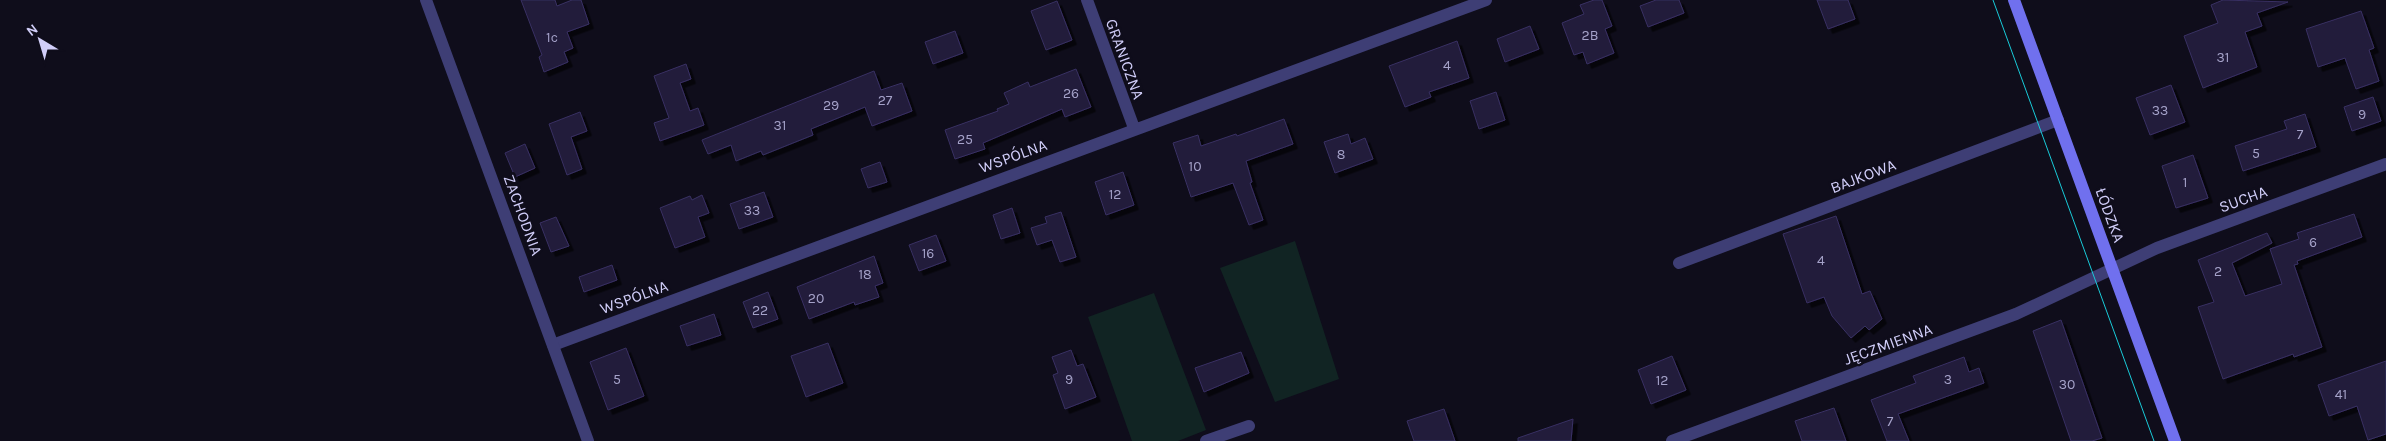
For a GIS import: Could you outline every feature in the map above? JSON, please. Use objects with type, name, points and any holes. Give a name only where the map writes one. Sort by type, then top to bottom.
[{"type":"main road","name":"ŁÓDZKA","points":[[2014,0],[2175,441]]},
{"type":"street","name":"ZACHODNIA","points":[[426,0],[588,441]]},
{"type":"street","name":"GRANICZNA","points":[[1086,0],[1134,128]]},
{"type":"street","name":"WSPÓLNA","points":[[553,345],[1134,128],[1486,0]]},
{"type":"street","name":"BAJKOWA","points":[[1680,263],[2058,120]]},
{"type":"street","name":"SUCHA","points":[[2112,269],[2157,248],[2386,164]]},
{"type":"street","name":"JĘCZMIENNA","points":[[1672,441],[2016,314],[2112,269]]},
{"type":"street","points":[[1206,441],[1249,426]]},
{"type":"green space","points":[[1295,241],[1339,379],[1275,402],[1220,268]]},
{"type":"green space","points":[[1154,293],[1206,430],[1178,441],[1132,441],[1088,317]]},
{"type":"building","points":[[521,0],[555,0],[557,6],[572,0],[581,0],[589,24],[567,32],[573,48],[564,52],[568,62],[544,72],[539,57],[542,55]]},
{"type":"building","points":[[1594,0],[1602,0],[1612,26],[1605,29],[1614,53],[1587,64],[1583,52],[1574,55],[1562,23],[1584,14],[1580,5]]},
{"type":"building","points":[[1656,0],[1679,0],[1684,13],[1648,27],[1640,6]]},
{"type":"building","points":[[1817,0],[1848,0],[1855,19],[1828,29]]},
{"type":"building","points":[[2223,0],[2288,2],[2257,13],[2262,26],[2245,32],[2257,67],[2203,88],[2184,36],[2218,23],[2211,5]]},
{"type":"building","points":[[1057,1],[1072,40],[1046,50],[1031,11]]},
{"type":"building","points":[[2361,11],[2374,48],[2369,50],[2379,81],[2356,89],[2345,58],[2318,67],[2306,29]]},
{"type":"building","points":[[1530,26],[1539,49],[1505,62],[1497,39]]},
{"type":"building","points":[[955,31],[963,53],[933,64],[925,42]]},
{"type":"building","points":[[1457,41],[1469,78],[1429,92],[1431,97],[1405,107],[1389,66]]},
{"type":"building","points":[[686,64],[691,79],[680,83],[690,111],[698,108],[704,125],[660,141],[654,123],[669,118],[654,76]]},
{"type":"building","points":[[1076,69],[1091,107],[1065,117],[1062,109],[983,143],[985,149],[955,159],[945,130],[998,111],[997,109],[1009,104],[1004,93],[1028,82],[1030,87]]},
{"type":"building","points":[[874,71],[881,90],[902,83],[912,111],[872,126],[865,107],[811,129],[813,135],[763,155],[761,151],[736,161],[731,145],[708,154],[702,140]]},
{"type":"building","points":[[2171,85],[2185,122],[2150,135],[2136,98]]},
{"type":"building","points":[[1496,92],[1505,120],[1479,129],[1470,101]]},
{"type":"building","points":[[2373,97],[2381,121],[2352,131],[2344,107]]},
{"type":"building","points":[[580,112],[587,131],[571,137],[582,169],[567,175],[549,124]]},
{"type":"building","points":[[2305,114],[2316,147],[2243,171],[2235,146],[2287,129],[2284,121]]},
{"type":"building","points":[[1284,119],[1293,144],[1246,161],[1252,182],[1250,183],[1263,220],[1249,225],[1233,183],[1191,197],[1173,143],[1198,135],[1201,146],[1236,134],[1237,136]]},
{"type":"building","points":[[1348,134],[1351,144],[1365,138],[1373,159],[1335,173],[1324,142]]},
{"type":"building","points":[[525,144],[535,168],[515,177],[505,153]]},
{"type":"building","points":[[2193,155],[2208,198],[2176,208],[2162,166]]},
{"type":"building","points":[[880,162],[887,182],[868,188],[861,169]]},
{"type":"building","points":[[1123,172],[1134,205],[1106,215],[1095,182]]},
{"type":"building","points":[[764,192],[773,217],[739,229],[730,204]]},
{"type":"building","points":[[702,195],[709,213],[698,217],[705,237],[675,248],[660,208],[690,196],[692,200]]},
{"type":"building","points":[[1012,208],[1020,233],[1001,239],[993,215]]},
{"type":"building","points":[[1061,212],[1076,257],[1060,262],[1052,240],[1037,245],[1031,228],[1047,223],[1045,217]]},
{"type":"building","points":[[2354,214],[2362,237],[2297,261],[2298,264],[2294,265],[2322,347],[2294,357],[2293,354],[2223,379],[2198,307],[2214,302],[2198,260],[2267,233],[2272,243],[2232,263],[2245,296],[2282,284],[2270,249],[2299,239],[2297,233]]},
{"type":"building","points":[[1836,216],[1862,294],[1870,291],[1882,319],[1869,330],[1865,326],[1851,338],[1832,316],[1824,297],[1807,303],[1783,234]]},
{"type":"building","points":[[556,217],[569,246],[551,252],[540,223]]},
{"type":"building","points":[[936,235],[946,261],[919,271],[909,245]]},
{"type":"building","points":[[874,256],[883,283],[875,286],[879,297],[855,305],[854,302],[809,319],[797,287]]},
{"type":"building","points":[[612,265],[617,280],[584,292],[579,277]]},
{"type":"building","points":[[768,292],[778,319],[753,328],[743,302]]},
{"type":"building","points":[[714,314],[721,335],[687,346],[680,326]]},
{"type":"building","points":[[2061,320],[2102,438],[2092,441],[2071,441],[2033,331]]},
{"type":"building","points":[[828,343],[843,383],[806,397],[791,356]]},
{"type":"building","points":[[626,348],[644,396],[608,410],[590,362]]},
{"type":"building","points":[[1071,350],[1077,366],[1083,364],[1096,397],[1065,409],[1053,375],[1058,373],[1052,357]]},
{"type":"building","points":[[1241,352],[1249,373],[1204,392],[1195,368]]},
{"type":"building","points":[[1672,356],[1686,390],[1651,404],[1638,370]]},
{"type":"building","points":[[1964,357],[1969,372],[1979,368],[1984,383],[1898,414],[1909,441],[1887,441],[1871,400],[1916,383],[1913,376]]},
{"type":"building","points":[[2386,361],[2386,434],[2368,440],[2357,406],[2329,416],[2318,385]]},
{"type":"building","points":[[1834,408],[1846,441],[1802,441],[1795,421]]},
{"type":"building","points":[[1444,409],[1455,441],[1414,441],[1407,421]]},
{"type":"building","points":[[1573,419],[1571,441],[1518,441],[1518,438]]},
{"type":"tram line","points":[[1993,0],[2154,441]]}]
